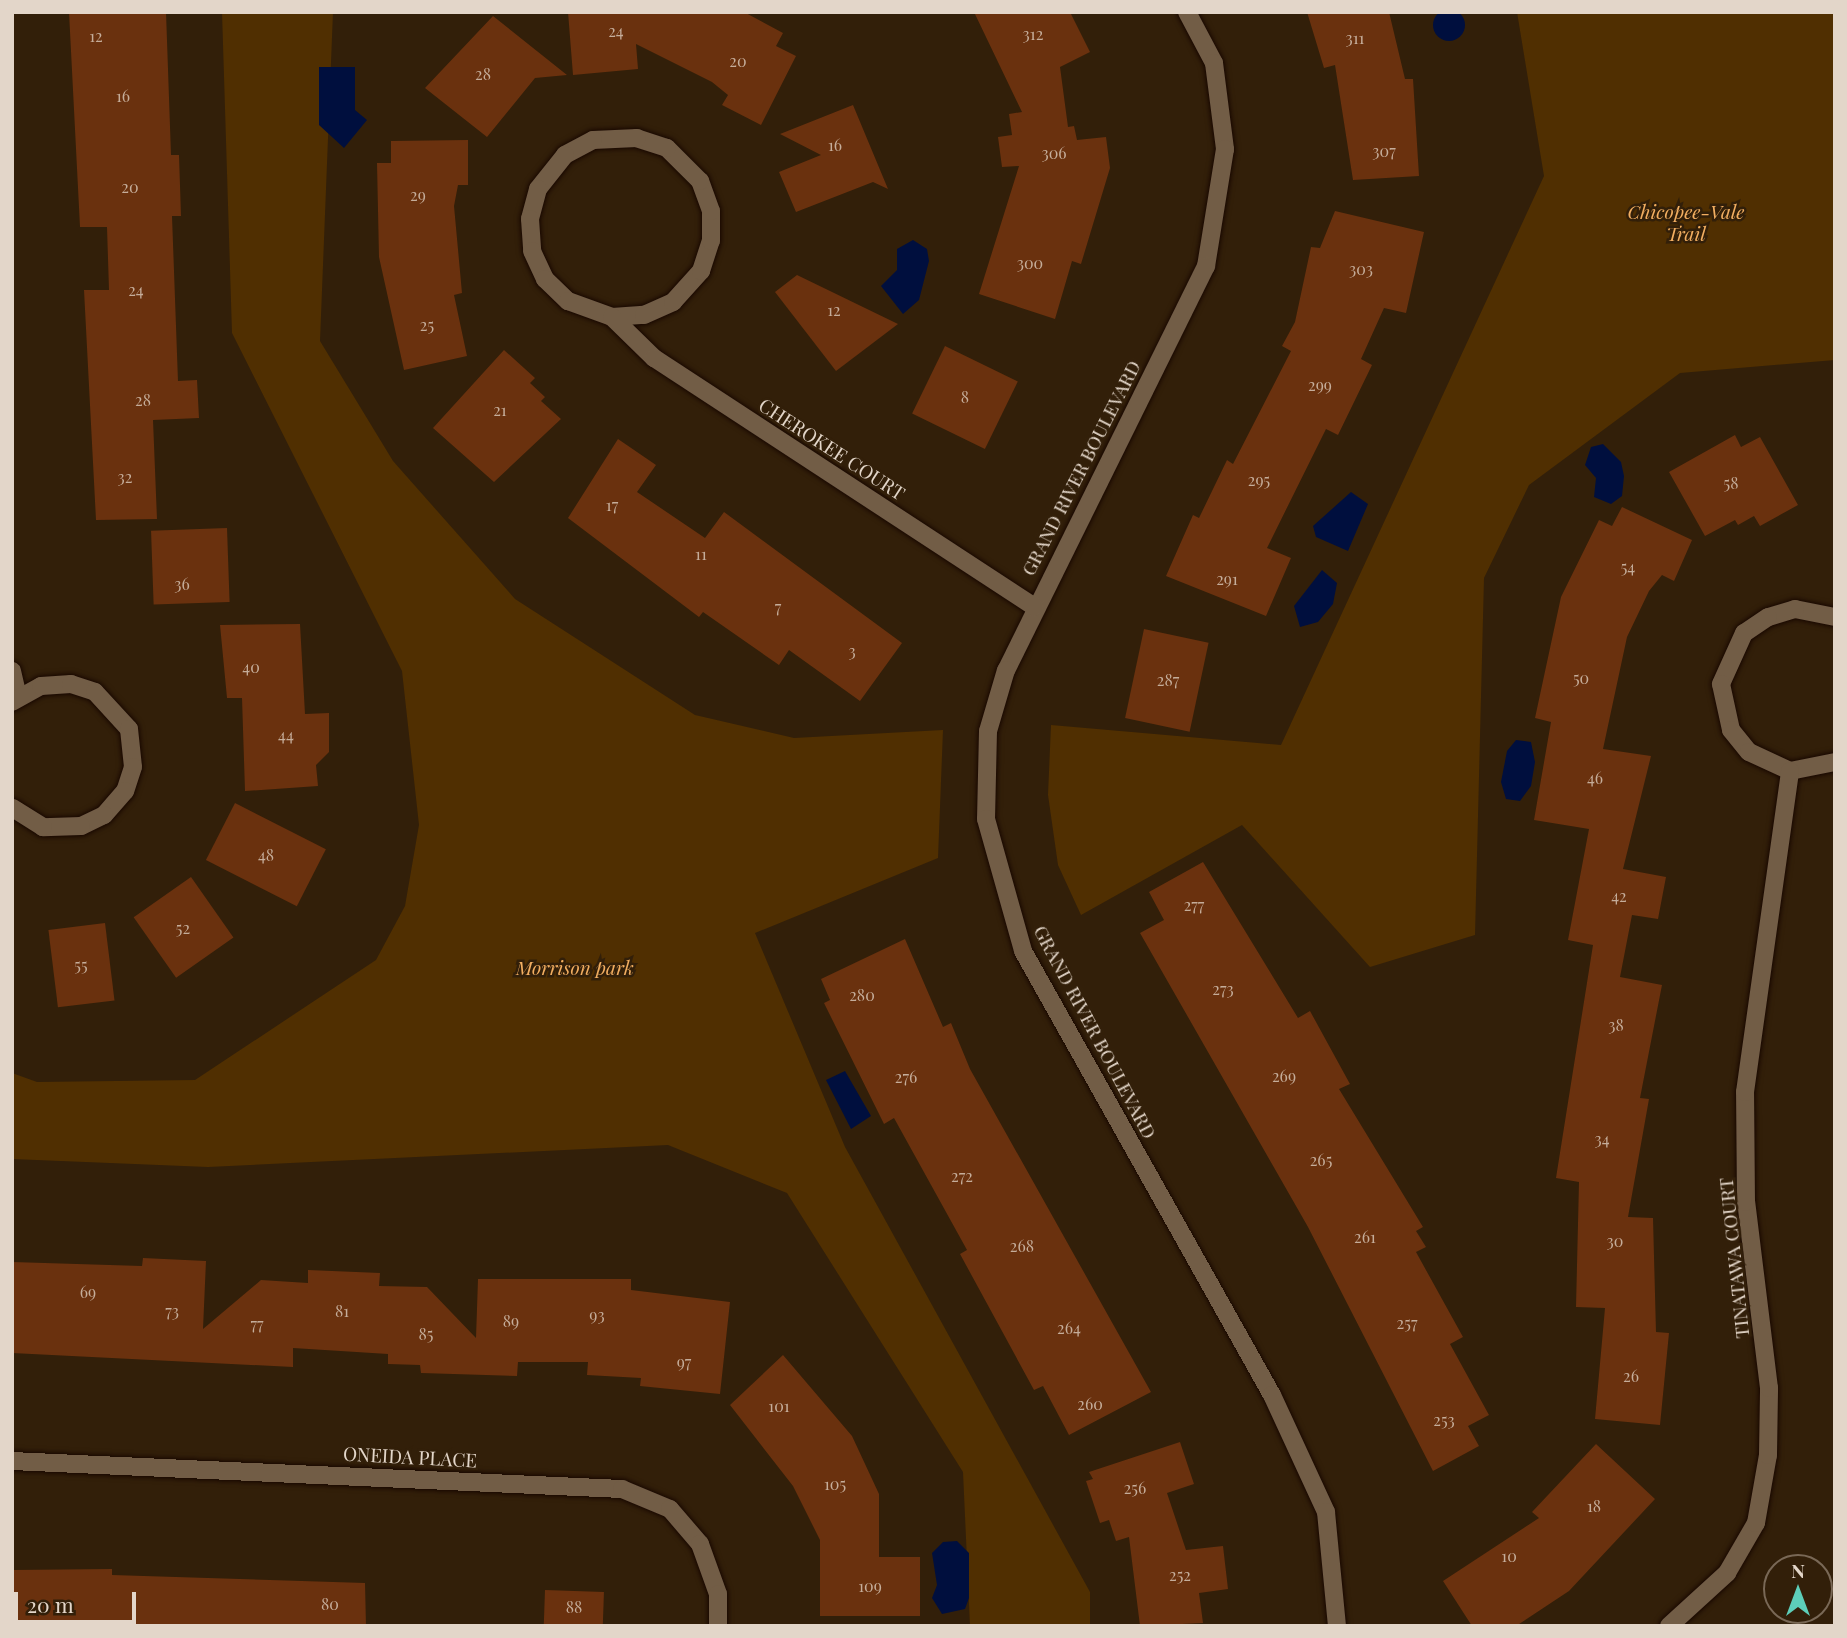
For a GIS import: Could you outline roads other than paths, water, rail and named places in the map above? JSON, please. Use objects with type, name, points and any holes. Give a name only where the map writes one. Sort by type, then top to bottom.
[{"type":"street","name":"GRAND RIVER BOULEVARD","points":[[1187,12],[1214,63],[1226,149],[1206,266],[1035,607],[988,731],[986,819],[1000,885],[1023,951],[1272,1395],[1326,1512],[1336,1626]]},
{"type":"street","name":"CHEROKEE COURT","points":[[612,317],[644,315],[673,302],[701,271],[711,241],[711,211],[700,181],[667,148],[637,138],[593,140],[565,155],[538,189],[530,219],[533,251],[545,279],[568,301],[612,317],[654,358],[1035,607]]},
{"type":"street","points":[[1835,617],[1795,609],[1768,617],[1744,633],[1728,656],[1721,684],[1731,730],[1749,752],[1790,771],[1835,762]]},
{"type":"street","points":[[12,671],[15,699],[41,685],[71,684],[95,692],[129,729],[133,767],[125,791],[104,815],[81,826],[43,827],[12,808]]},
{"type":"street","name":"TINATAWA COURT","points":[[1669,1626],[1727,1573],[1756,1523],[1768,1455],[1769,1388],[1746,1202],[1745,1092],[1790,771]]},
{"type":"street","name":"ONEIDA PLACE","points":[[12,1461],[622,1489],[670,1509],[700,1544],[718,1594],[718,1626]]},
{"type":"park label","name":"Chicopee-Vale Trail","points":[[1686,223]]},
{"type":"park label","name":"Morrison park","points":[[575,968]]}]
